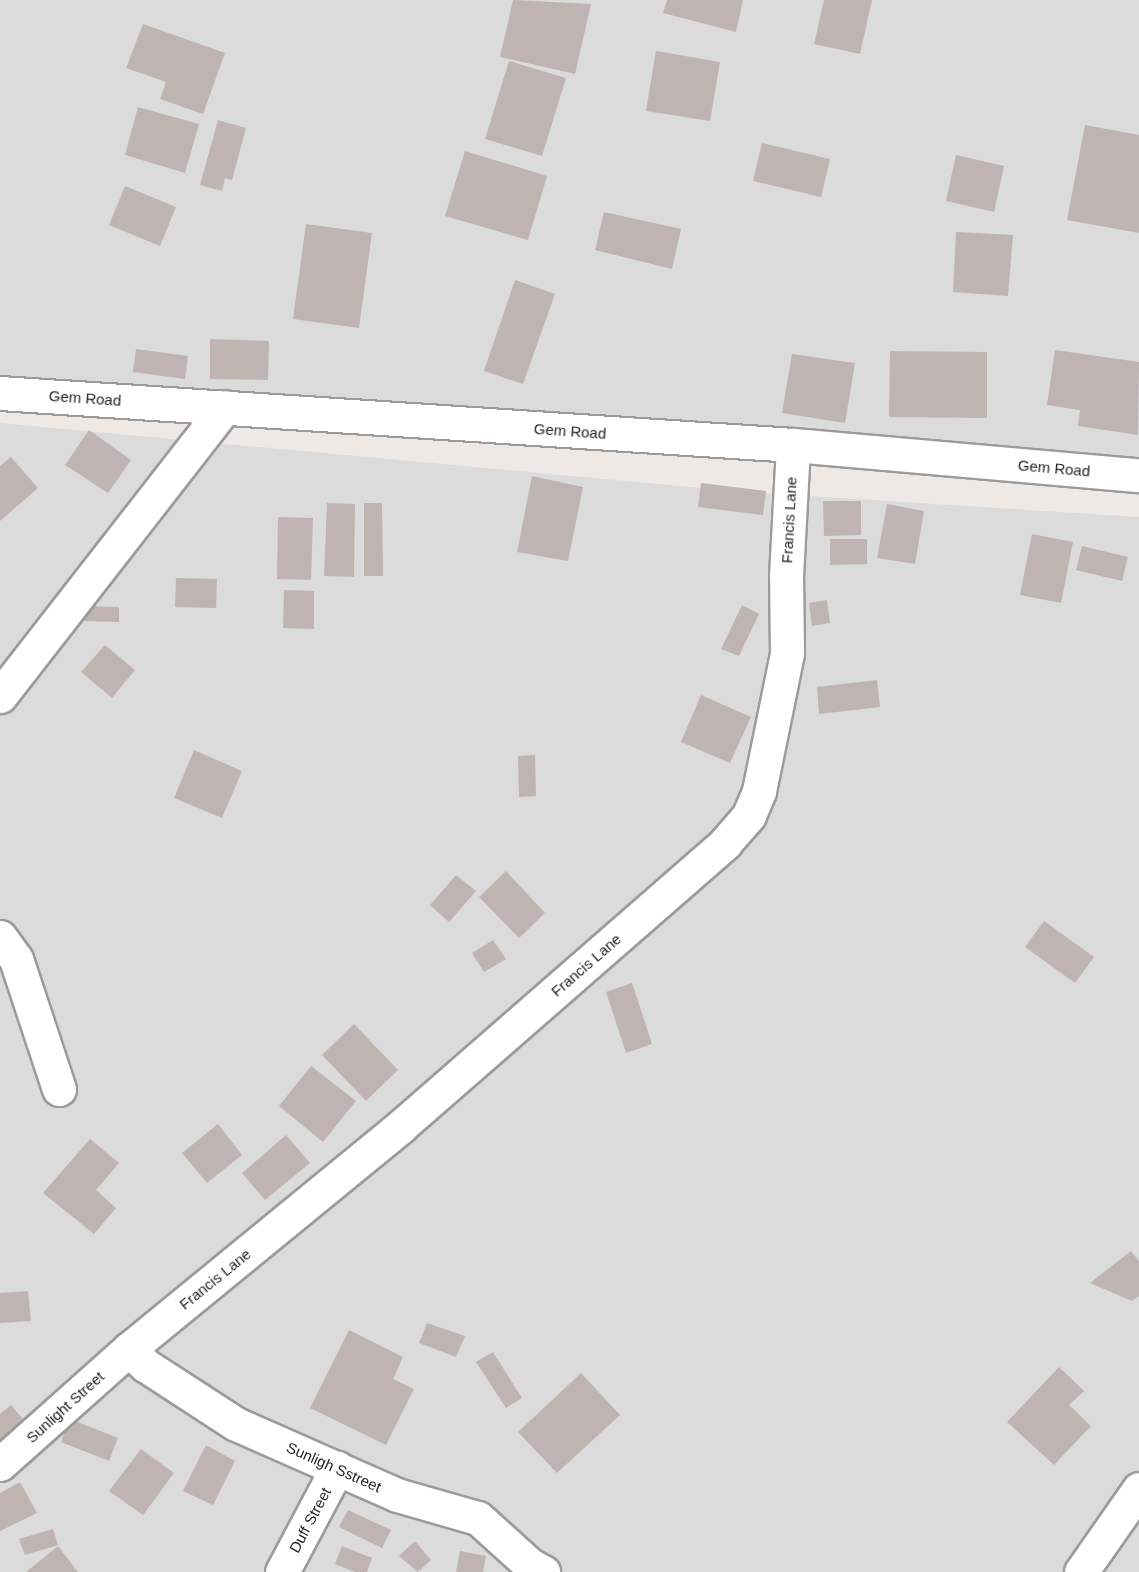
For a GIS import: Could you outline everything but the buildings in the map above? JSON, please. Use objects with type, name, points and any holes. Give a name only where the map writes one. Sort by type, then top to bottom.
[{"type":"street","name":"Gem Road","points":[[0,393],[793,446],[1139,475]]},
{"type":"street","points":[[0,696],[225,407]]},
{"type":"street","name":"Francis Lane","points":[[129,1349],[400,1128],[725,843],[749,815],[759,791],[787,653],[786,576],[793,446]]},
{"type":"street","points":[[0,937],[16,958],[59,1089]]},
{"type":"street","name":"Sunlight Street","points":[[0,1464],[129,1349]]},
{"type":"street","name":"Sunligh Sstreet","points":[[129,1349],[145,1365],[236,1424],[397,1495],[478,1518],[530,1565],[543,1572]]},
{"type":"street","name":"Duff Street","points":[[282,1572],[337,1468]]},
{"type":"street","points":[[1081,1572],[1139,1489]]},
{"type":"shaded area","points":[[0,0],[1139,0],[1139,462],[0,394]]},
{"type":"shaded area","points":[[0,423],[745,492],[1139,517],[1139,1572],[0,1572]]}]
